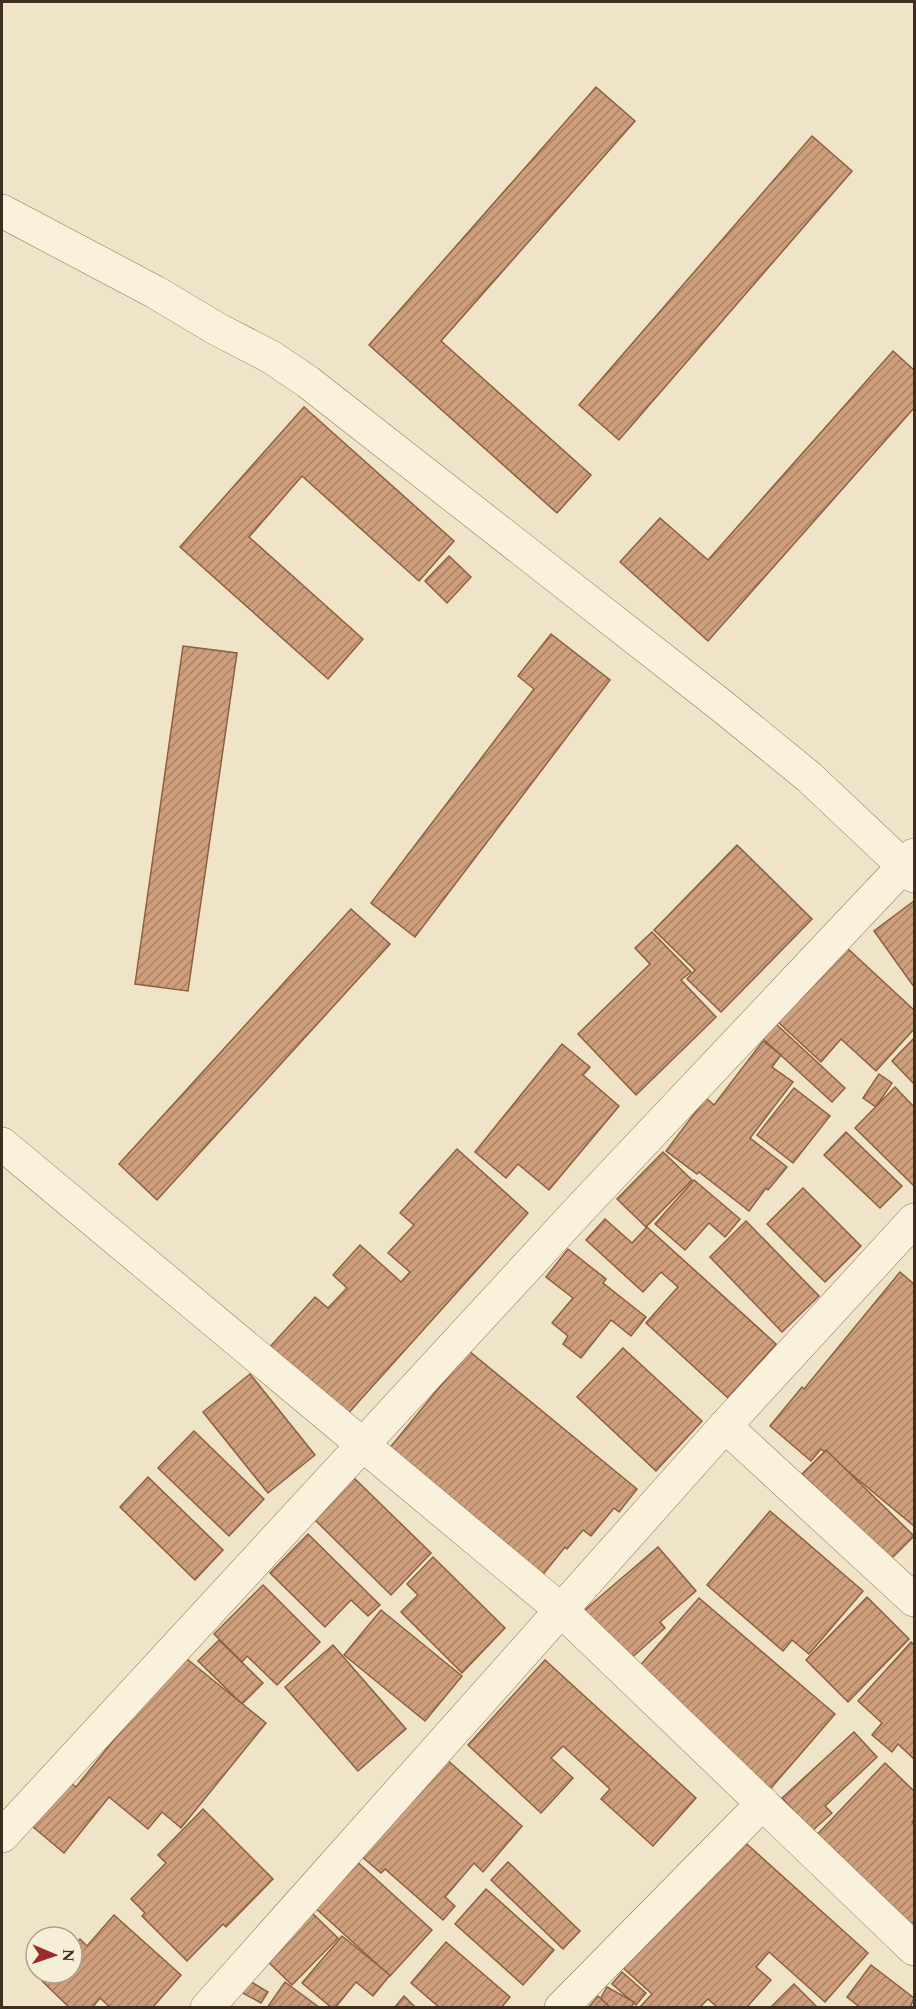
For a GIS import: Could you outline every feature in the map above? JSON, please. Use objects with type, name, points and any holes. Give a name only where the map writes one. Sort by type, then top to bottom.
[{"type":"street","points":[[2,211],[155,292],[217,329],[271,357],[308,382],[748,728],[809,777],[911,866],[581,1208],[2,1836]]},
{"type":"street","points":[[2,1144],[561,1610],[915,1949]]},
{"type":"street","points":[[207,2007],[725,1426],[912,1228]]},
{"type":"street","points":[[725,1426],[915,1600]]},
{"type":"street","points":[[561,2007],[763,1803]]},
{"type":"building","points":[[596,87],[635,121],[441,341],[591,475],[557,513],[369,345]]},
{"type":"building","points":[[812,136],[852,171],[619,440],[579,405]]},
{"type":"building","points":[[893,351],[914,370],[914,408],[708,641],[620,562],[660,518],[708,560]]},
{"type":"building","points":[[304,407],[454,541],[419,581],[302,476],[249,537],[363,639],[328,679],[180,547]]},
{"type":"building","points":[[449,556],[471,577],[447,603],[425,581]]},
{"type":"building","points":[[551,634],[610,680],[415,937],[371,903],[534,689],[518,676]]},
{"type":"building","points":[[183,646],[237,653],[188,991],[135,984]]},
{"type":"building","points":[[737,845],[812,919],[721,1012],[687,979],[695,970],[654,930]]},
{"type":"building","points":[[914,901],[914,987],[874,931]]},
{"type":"building","points":[[351,909],[390,944],[157,1200],[119,1164]]},
{"type":"building","points":[[652,932],[691,972],[681,980],[716,1017],[636,1095],[578,1034],[650,964],[635,948]]},
{"type":"building","points":[[846,947],[914,1010],[914,1029],[876,1071],[841,1039],[821,1062],[778,1022]]},
{"type":"building","points":[[775,1023],[845,1088],[832,1102],[762,1038]]},
{"type":"building","points":[[914,1038],[914,1084],[892,1061]]},
{"type":"building","points":[[763,1041],[781,1055],[772,1067],[793,1082],[750,1138],[787,1167],[768,1190],[766,1188],[749,1211],[699,1172],[697,1174],[666,1151],[706,1098],[714,1105]]},
{"type":"building","points":[[562,1044],[590,1067],[583,1075],[619,1106],[549,1190],[518,1164],[506,1178],[475,1152]]},
{"type":"building","points":[[879,1074],[892,1083],[876,1107],[863,1098]]},
{"type":"building","points":[[895,1087],[914,1107],[914,1186],[855,1128]]},
{"type":"building","points":[[794,1088],[830,1116],[793,1163],[757,1135]]},
{"type":"building","points":[[846,1132],[902,1186],[880,1208],[824,1155]]},
{"type":"building","points":[[457,1149],[528,1213],[345,1417],[269,1348],[315,1297],[328,1308],[347,1288],[333,1275],[360,1245],[401,1282],[410,1272],[388,1253],[414,1225],[400,1213]]},
{"type":"building","points":[[663,1152],[692,1180],[646,1227],[617,1199]]},
{"type":"building","points":[[694,1180],[740,1219],[725,1237],[709,1223],[685,1250],[655,1224]]},
{"type":"building","points":[[803,1188],[861,1246],[825,1282],[767,1224]]},
{"type":"building","points":[[605,1219],[632,1243],[647,1227],[776,1344],[728,1398],[646,1323],[678,1287],[661,1272],[643,1292],[586,1240]]},
{"type":"building","points":[[746,1221],[819,1296],[782,1332],[710,1257]]},
{"type":"building","points":[[568,1249],[606,1279],[603,1283],[646,1317],[631,1336],[611,1320],[581,1358],[563,1344],[568,1336],[552,1323],[573,1298],[546,1277]]},
{"type":"building","points":[[900,1272],[914,1284],[914,1526],[821,1449],[811,1461],[770,1426],[802,1387],[804,1389]]},
{"type":"building","points":[[623,1348],[702,1421],[656,1471],[577,1397]]},
{"type":"building","points":[[469,1351],[637,1489],[619,1512],[614,1508],[591,1536],[583,1530],[567,1549],[565,1547],[537,1582],[384,1455]]},
{"type":"building","points":[[250,1374],[315,1455],[268,1493],[203,1412]]},
{"type":"building","points":[[194,1431],[264,1499],[229,1536],[158,1468]]},
{"type":"building","points":[[826,1450],[914,1536],[889,1561],[802,1474]]},
{"type":"building","points":[[352,1476],[431,1553],[391,1595],[312,1517]]},
{"type":"building","points":[[148,1477],[223,1550],[195,1580],[120,1507]]},
{"type":"building","points":[[770,1511],[863,1591],[809,1654],[792,1640],[783,1651],[707,1585]]},
{"type":"building","points":[[308,1534],[380,1605],[368,1616],[351,1600],[325,1627],[270,1573]]},
{"type":"building","points":[[658,1547],[696,1591],[660,1622],[665,1628],[618,1670],[574,1619]]},
{"type":"building","points":[[433,1557],[505,1628],[462,1673],[401,1612],[418,1595],[407,1584]]},
{"type":"building","points":[[263,1585],[320,1642],[277,1685],[247,1656],[242,1662],[214,1634]]},
{"type":"building","points":[[867,1597],[909,1639],[848,1702],[806,1660]]},
{"type":"building","points":[[699,1598],[835,1714],[759,1802],[630,1677]]},
{"type":"building","points":[[381,1610],[462,1676],[425,1721],[344,1655]]},
{"type":"building","points":[[219,1640],[263,1683],[242,1704],[198,1661]]},
{"type":"building","points":[[911,1642],[914,1645],[914,1759],[898,1744],[892,1752],[872,1735],[882,1723],[858,1701]]},
{"type":"building","points":[[333,1645],[406,1729],[358,1771],[285,1687]]},
{"type":"building","points":[[182,1655],[266,1723],[181,1828],[162,1812],[148,1829],[109,1797],[64,1853],[33,1827],[69,1782],[76,1787]]},
{"type":"building","points":[[545,1660],[696,1798],[653,1846],[601,1799],[610,1789],[563,1746],[551,1758],[573,1778],[541,1813],[468,1745]]},
{"type":"building","points":[[854,1732],[877,1757],[825,1806],[832,1813],[812,1831],[782,1798]]},
{"type":"building","points":[[445,1758],[522,1826],[483,1872],[474,1863],[445,1897],[455,1906],[443,1920],[385,1869],[381,1873],[361,1856]]},
{"type":"building","points":[[885,1763],[914,1791],[914,1819],[912,1822],[914,1825],[914,1935],[813,1839]]},
{"type":"building","points":[[203,1809],[273,1879],[226,1927],[223,1924],[187,1961],[142,1916],[145,1913],[131,1899],[166,1863],[158,1855]]},
{"type":"building","points":[[739,1837],[868,1953],[825,2002],[769,1952],[756,1967],[771,1980],[746,2008],[718,2008],[708,1999],[699,2008],[639,2008],[652,1994],[622,1967]]},
{"type":"building","points":[[354,1859],[432,1930],[390,1976],[312,1905]]},
{"type":"building","points":[[508,1862],[580,1931],[563,1949],[491,1880]]},
{"type":"building","points":[[486,1889],[554,1950],[523,1985],[455,1924]]},
{"type":"building","points":[[310,1911],[338,1938],[292,1985],[264,1958]]},
{"type":"building","points":[[114,1915],[181,1975],[152,2008],[111,2008],[100,1998],[92,2008],[70,2008],[46,1985],[84,1985],[84,1943],[87,1946]]},
{"type":"building","points":[[342,1936],[390,1975],[373,1996],[356,1982],[335,2008],[332,2008],[302,1983]]},
{"type":"building","points":[[446,1942],[510,1997],[501,2008],[440,2008],[411,1983]]},
{"type":"building","points":[[871,1965],[914,1998],[910,2008],[861,2008],[847,1997]]},
{"type":"building","points":[[622,1972],[646,1993],[636,2005],[612,1984]]},
{"type":"building","points":[[248,1980],[268,1992],[261,2003],[241,1992]]},
{"type":"building","points":[[285,1982],[320,2008],[267,2008]]},
{"type":"building","points":[[794,1984],[818,2008],[770,2008]]},
{"type":"building","points":[[607,1987],[634,2002],[631,2008],[609,2008],[599,2001]]},
{"type":"building","points":[[404,1996],[416,2008],[394,2008]]},
{"type":"building","points":[[598,1996],[611,2008],[588,2008]]}]
